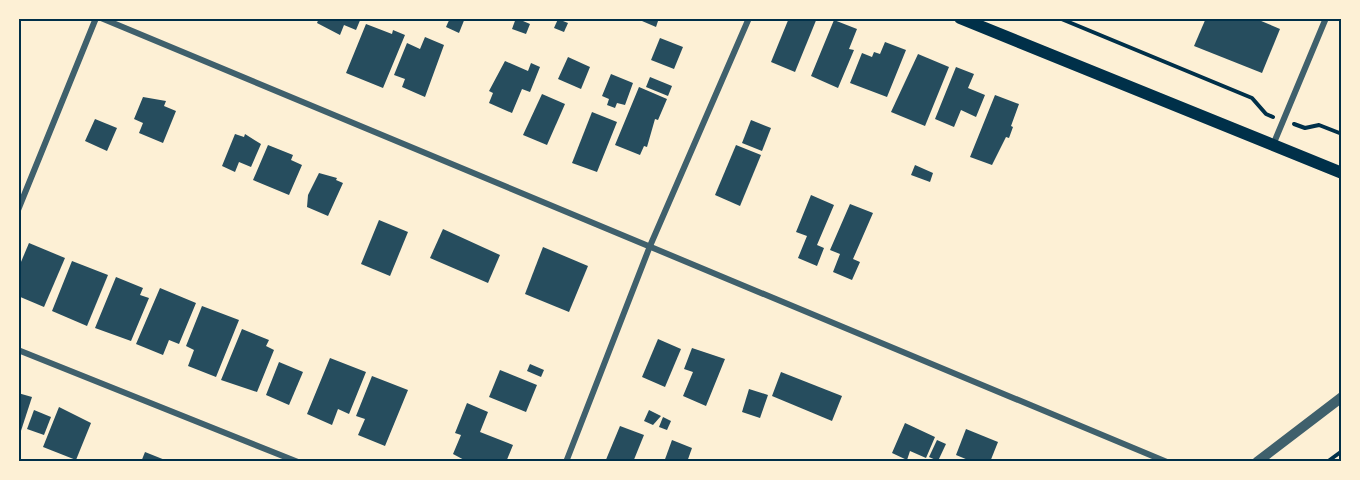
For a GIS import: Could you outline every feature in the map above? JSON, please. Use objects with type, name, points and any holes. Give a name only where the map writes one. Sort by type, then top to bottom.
[{"type":"main road","points":[[960,18],[1342,173]]},
{"type":"street","points":[[18,210],[96,18]]},
{"type":"street","points":[[101,18],[1167,462]]},
{"type":"street","points":[[566,462],[650,246],[748,18]]},
{"type":"street","points":[[1273,146],[1326,18]]},
{"type":"street","points":[[18,350],[298,462]]},
{"type":"street","points":[[1257,462],[1342,397]]},
{"type":"path","points":[[1059,18],[1252,98],[1266,114]]},
{"type":"path","points":[[1305,128],[1319,125],[1342,134]]},
{"type":"path","points":[[1327,462],[1342,451]]},
{"type":"building","points":[[319,18],[361,18],[356,30],[344,25],[340,35],[317,23]]},
{"type":"building","points":[[450,18],[465,18],[459,33],[446,27]]},
{"type":"building","points":[[516,18],[530,24],[526,34],[512,29]]},
{"type":"building","points":[[635,18],[659,18],[656,27]]},
{"type":"building","points":[[789,18],[817,18],[795,72],[771,62]]},
{"type":"building","points":[[1206,18],[1254,18],[1280,29],[1262,73],[1194,46]]},
{"type":"building","points":[[558,19],[568,23],[564,32],[554,28]]},
{"type":"building","points":[[834,20],[857,29],[849,49],[854,50],[838,88],[811,76]]},
{"type":"building","points":[[366,24],[392,34],[393,30],[405,35],[383,88],[346,73]]},
{"type":"building","points":[[425,37],[444,45],[425,97],[402,87],[405,79],[394,75],[407,43],[420,49]]},
{"type":"building","points":[[660,38],[683,47],[674,69],[651,60]]},
{"type":"building","points":[[885,42],[906,50],[887,97],[850,83],[862,53],[872,57],[874,52],[880,54]]},
{"type":"building","points":[[918,54],[949,67],[925,126],[891,112]]},
{"type":"building","points":[[568,57],[590,67],[581,89],[558,79]]},
{"type":"building","points":[[505,61],[528,71],[531,63],[540,67],[530,92],[522,89],[512,113],[489,103],[493,93],[489,91]]},
{"type":"building","points":[[956,67],[974,74],[968,88],[985,95],[976,117],[961,110],[954,127],[935,119]]},
{"type":"building","points":[[611,74],[633,83],[625,105],[617,103],[615,108],[607,105],[609,99],[602,96]]},
{"type":"building","points":[[650,77],[672,86],[668,96],[646,87]]},
{"type":"building","points":[[639,87],[667,99],[658,120],[655,119],[647,147],[644,146],[640,155],[615,145]]},
{"type":"building","points":[[542,94],[565,104],[547,145],[523,135]]},
{"type":"building","points":[[995,95],[1019,104],[1009,138],[1006,137],[992,165],[970,157]]},
{"type":"building","points":[[143,97],[166,101],[164,106],[176,111],[163,143],[139,133],[143,123],[134,119]]},
{"type":"building","points":[[592,112],[617,122],[597,172],[572,163]]},
{"type":"building","points":[[95,119],[117,128],[107,151],[85,141]]},
{"type":"building","points":[[751,120],[771,128],[762,151],[742,143]]},
{"type":"building","points":[[235,134],[244,137],[245,134],[261,144],[251,167],[239,162],[235,172],[222,166]]},
{"type":"building","points":[[268,145],[293,155],[291,160],[302,165],[289,195],[253,180]]},
{"type":"building","points":[[736,145],[761,155],[740,206],[715,195]]},
{"type":"building","points":[[915,165],[933,173],[930,182],[911,175]]},
{"type":"building","points":[[319,173],[337,178],[336,180],[343,183],[328,216],[307,207],[308,195]]},
{"type":"building","points":[[811,195],[834,205],[817,245],[824,248],[817,266],[798,258],[807,236],[796,232]]},
{"type":"building","points":[[850,204],[873,213],[853,259],[860,262],[852,280],[833,272],[840,254],[830,250]]},
{"type":"building","points":[[379,220],[408,232],[390,276],[361,264]]},
{"type":"building","points":[[443,229],[500,255],[488,283],[430,258]]},
{"type":"building","points":[[29,243],[65,258],[44,307],[18,296],[18,269]]},
{"type":"building","points":[[543,247],[588,266],[569,312],[525,294]]},
{"type":"building","points":[[72,261],[108,275],[87,326],[52,311]]},
{"type":"building","points":[[116,277],[143,288],[140,295],[149,298],[131,341],[95,328]]},
{"type":"building","points":[[160,288],[196,303],[179,344],[169,340],[163,355],[136,344]]},
{"type":"building","points":[[202,306],[239,320],[216,377],[188,366],[194,350],[186,346]]},
{"type":"building","points":[[242,329],[269,340],[266,346],[274,350],[257,392],[221,380]]},
{"type":"building","points":[[658,339],[681,349],[665,387],[642,377]]},
{"type":"building","points":[[692,348],[725,359],[706,406],[683,396],[693,372],[684,369]]},
{"type":"building","points":[[330,358],[366,372],[349,414],[338,409],[332,425],[307,414]]},
{"type":"building","points":[[279,362],[303,372],[289,405],[266,395]]},
{"type":"building","points":[[530,364],[544,370],[541,377],[527,371]]},
{"type":"building","points":[[500,370],[537,385],[526,412],[489,397]]},
{"type":"building","points":[[781,372],[842,396],[832,421],[772,396]]},
{"type":"building","points":[[372,376],[408,390],[385,446],[358,435],[365,419],[356,416]]},
{"type":"building","points":[[749,389],[768,395],[760,418],[742,412]]},
{"type":"building","points":[[18,393],[32,397],[18,440]]},
{"type":"building","points":[[467,403],[488,412],[480,432],[513,445],[506,462],[468,462],[453,454],[461,435],[455,433]]},
{"type":"building","points":[[59,407],[91,423],[76,460],[43,447]]},
{"type":"building","points":[[34,410],[51,417],[44,435],[27,429]]},
{"type":"building","points":[[649,410],[661,416],[653,425],[644,421]]},
{"type":"building","points":[[663,417],[671,421],[667,430],[659,427]]},
{"type":"building","points":[[905,423],[935,437],[926,458],[910,451],[907,460],[892,453]]},
{"type":"building","points":[[620,426],[644,435],[633,462],[605,462]]},
{"type":"building","points":[[966,429],[998,442],[990,462],[973,462],[956,455]]},
{"type":"building","points":[[672,440],[692,448],[687,462],[664,462]]},
{"type":"building","points":[[937,440],[946,444],[938,461],[929,457]]},
{"type":"building","points":[[145,452],[170,462],[141,462]]}]
